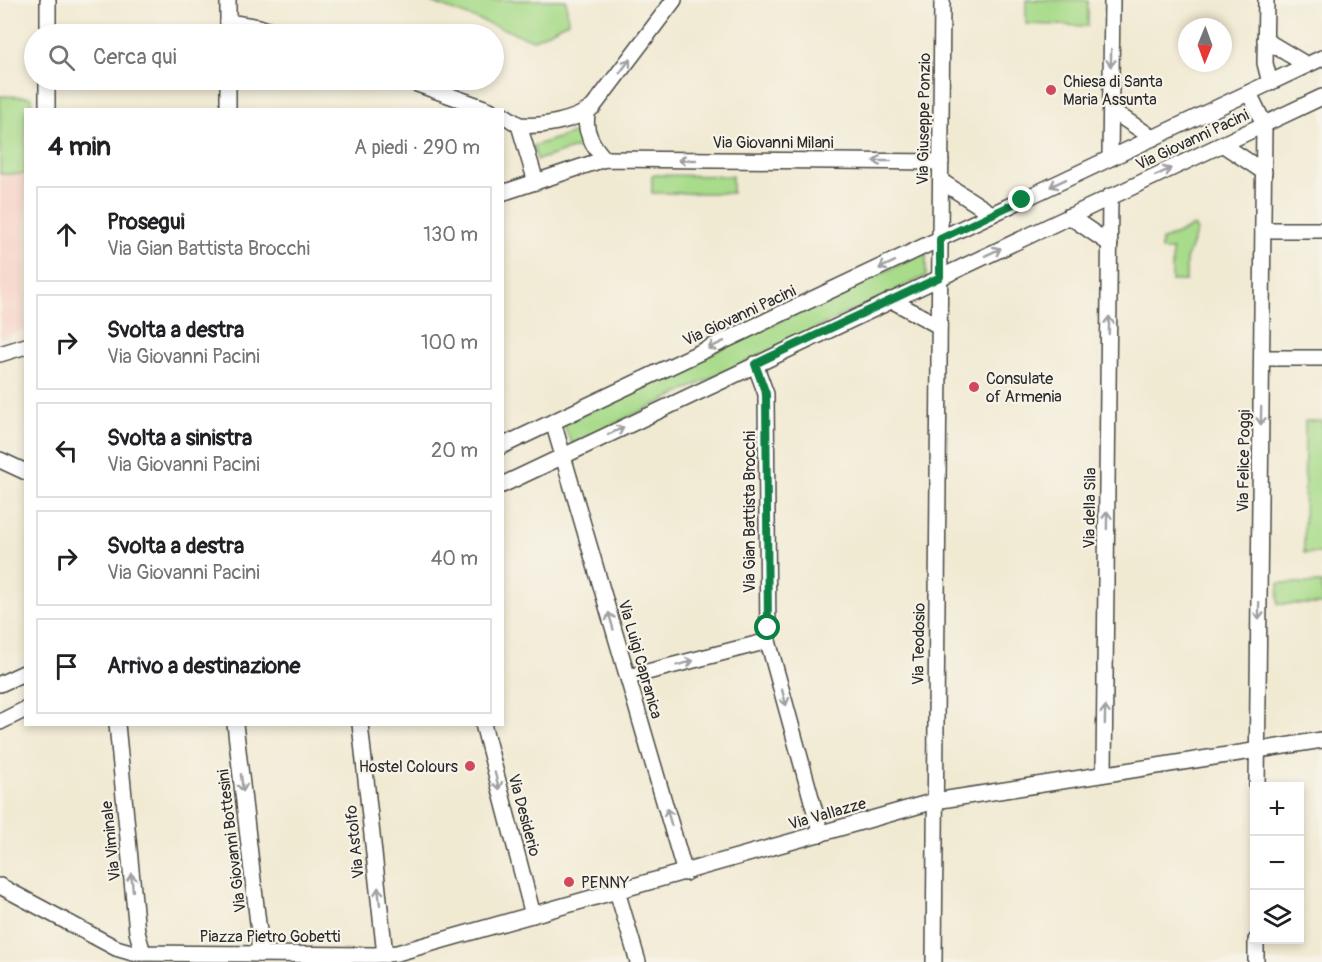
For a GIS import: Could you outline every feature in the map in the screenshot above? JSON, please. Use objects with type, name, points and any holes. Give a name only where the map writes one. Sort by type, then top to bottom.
[{"type":"street","points":[[48,0],[48,24]]},
{"type":"street","points":[[228,0],[228,24]]},
{"type":"street","points":[[504,115],[519,125],[538,125],[588,111],[599,101],[674,0]]},
{"type":"street","name":"Via Giuseppe Ponzio","points":[[940,239],[942,0]]},
{"type":"street","points":[[1110,158],[1112,0]]},
{"type":"street","points":[[1266,0],[1265,63],[1270,83]]},
{"type":"street","points":[[1265,40],[1307,65]]},
{"type":"street","name":"Via Giovanni Pacini","points":[[504,445],[1322,58]]},
{"type":"street","points":[[47,90],[47,108]]},
{"type":"street","points":[[228,90],[228,108]]},
{"type":"street","points":[[434,90],[484,108]]},
{"type":"street","name":"Via Giovanni Pacini","points":[[1249,93],[1264,124]]},
{"type":"street","name":"Via Giovanni Pacini","points":[[504,484],[1322,97]]},
{"type":"street","name":"Via Giovanni Pacini","points":[[1111,110],[1153,138]]},
{"type":"street","points":[[588,111],[586,128],[597,150],[605,159]]},
{"type":"street","name":"Via Felice Poggi","points":[[1257,782],[1264,124]]},
{"type":"street","points":[[519,125],[536,182]]},
{"type":"street","points":[[1222,144],[1263,172]]},
{"type":"street","name":"Via Giovanni Milani","points":[[504,192],[605,159],[941,162]]},
{"type":"street","points":[[941,181],[992,214]]},
{"type":"street","name":"Via della Sila","points":[[1104,773],[1110,196]]},
{"type":"street","points":[[1069,216],[1110,244]]},
{"type":"street","points":[[1263,230],[1322,230]]},
{"type":"street","points":[[940,239],[940,277]]},
{"type":"street","name":"Via Teodosio","points":[[934,962],[940,277]]},
{"type":"street","points":[[891,300],[939,326]]},
{"type":"street","points":[[0,354],[24,347]]},
{"type":"street","points":[[1262,358],[1322,358]]},
{"type":"street","name":"Via Gian Battista Brocchi","points":[[755,364],[766,394],[768,640],[821,834]]},
{"type":"street","points":[[553,422],[563,456]]},
{"type":"street","name":"Via Luigi Capranica","points":[[563,456],[685,873]]},
{"type":"street","points":[[0,460],[24,471]]},
{"type":"street","points":[[628,677],[768,640]]},
{"type":"street","points":[[0,684],[24,673]]},
{"type":"street","points":[[4,715],[24,710]]},
{"type":"street","name":"Via Viminale","points":[[117,726],[141,947]]},
{"type":"street","name":"Via Giovanni Bottesini","points":[[235,726],[259,932],[259,954]]},
{"type":"street","name":"Via Astolfo","points":[[360,726],[382,958]]},
{"type":"street","name":"Via Desiderio","points":[[484,726],[533,915]]},
{"type":"street","name":"Via Vallazze","points":[[356,958],[382,958],[935,801],[1322,740]]},
{"type":"street","name":"Piazza Pietro Gobetti","points":[[0,884],[116,948],[141,947],[177,954],[259,954],[356,958]]},
{"type":"street","points":[[617,891],[638,962]]},
{"type":"street","points":[[1256,944],[1256,962]]},
{"type":"street","points":[[116,948],[123,962]]},
{"type":"street","name":"Piazza Pietro Gobetti","points":[[161,962],[177,954]]},
{"type":"shaded area","points":[[0,174],[24,174],[24,330],[0,338]]},
{"type":"green space","points":[[425,0],[566,0],[568,22],[533,40],[504,29],[504,24],[490,24]]},
{"type":"green space","points":[[1026,0],[1088,0],[1088,26],[1026,24]]},
{"type":"green space","points":[[0,96],[32,97],[31,108],[24,108],[24,174],[0,174]]},
{"type":"green space","points":[[577,120],[591,155],[588,156],[585,145],[537,160],[533,146],[580,131]]},
{"type":"green space","points":[[652,175],[732,176],[732,193],[652,193]]},
{"type":"green space","points":[[1194,226],[1197,231],[1186,260],[1186,281],[1172,281],[1172,250],[1161,250],[1161,241]]},
{"type":"green space","points":[[926,252],[926,276],[572,444],[563,424]]},
{"type":"green space","points":[[1305,421],[1322,421],[1322,553],[1304,553]]},
{"type":"green space","points":[[1279,583],[1322,583],[1322,604],[1278,604]]},
{"type":"place","name":"Chiesa di Santa Maria Assunta","points":[[1051,90]]},
{"type":"place","name":"Consulate of Armenia","points":[[974,387]]},
{"type":"place","name":"Hostel Colours","points":[[470,766]]},
{"type":"place","name":"PENNY","points":[[569,882]]},
{"type":"route","points":[[768,628],[766,394],[755,364],[940,277],[940,239],[1022,200]]}]
